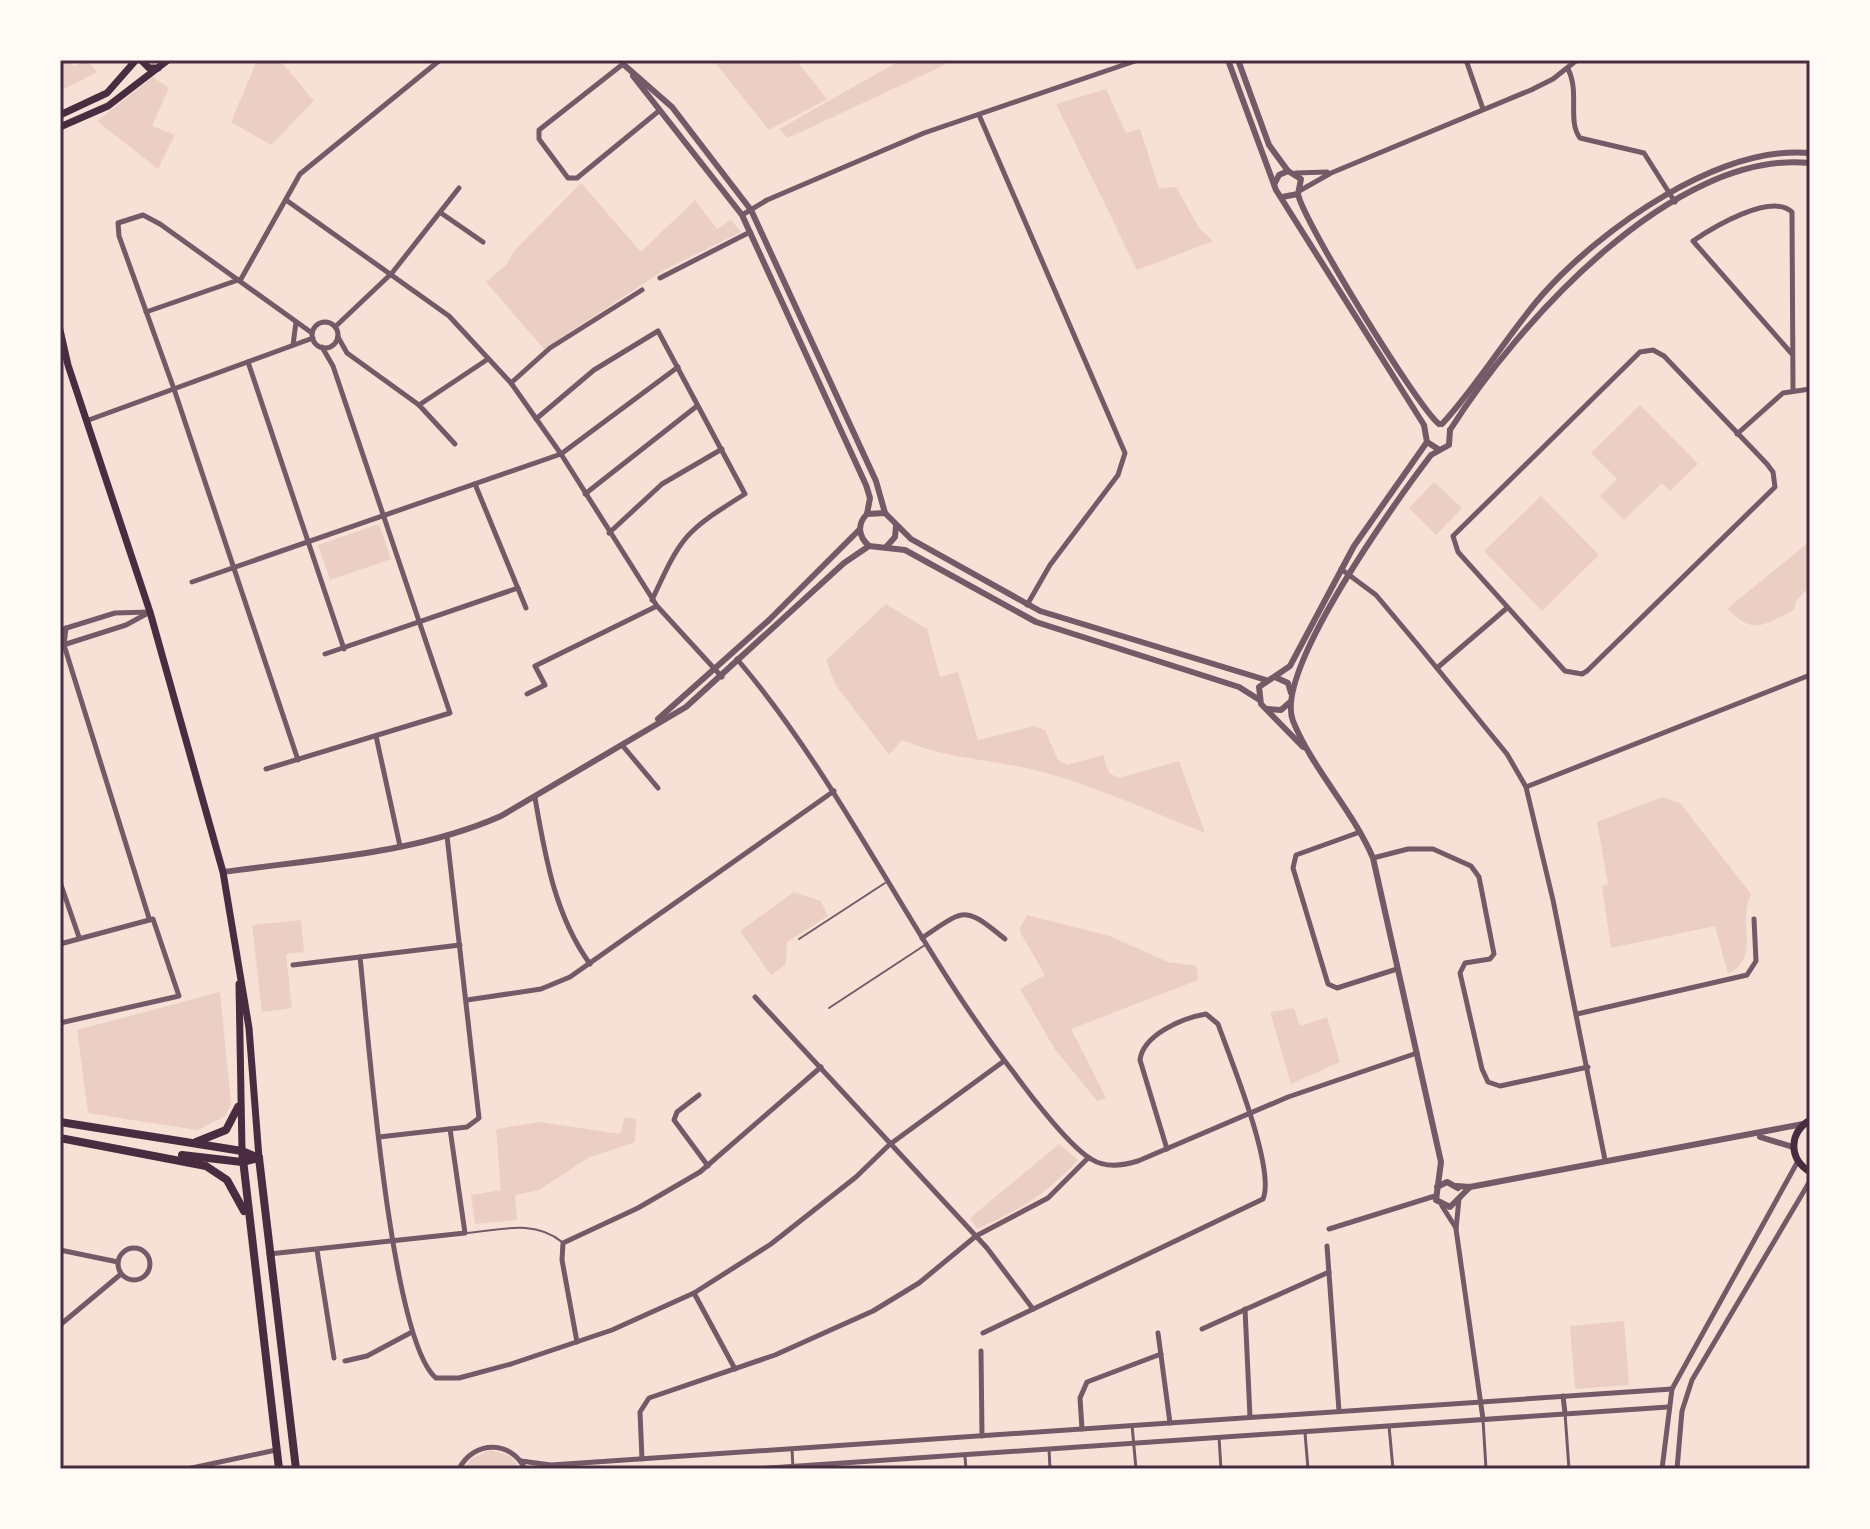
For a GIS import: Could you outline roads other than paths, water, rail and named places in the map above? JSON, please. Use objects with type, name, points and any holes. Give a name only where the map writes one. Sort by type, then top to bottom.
[{"type":"highway","points":[[188,1144],[204,1141],[226,1130],[238,1107]]},
{"type":"highway","points":[[60,1122],[242,1151],[259,1158]]},
{"type":"highway","points":[[63,1139],[242,1162],[259,1158]]},
{"type":"highway","points":[[242,1151],[247,1219],[279,1469]]},
{"type":"highway","points":[[162,1154],[206,1166],[227,1180],[247,1219]]},
{"type":"highway","points":[[259,1158],[268,1254],[296,1469]]},
{"type":"main road","points":[[60,114],[69,113],[107,93],[139,60],[149,68],[158,68]]},
{"type":"main road","points":[[60,127],[108,106],[168,60]]},
{"type":"main road","points":[[60,330],[68,365],[150,612],[223,872],[249,1028],[259,1158]]},
{"type":"main road","points":[[60,348],[68,365]]},
{"type":"main road","points":[[240,970],[238,1107],[242,1151]]},
{"type":"main road","points":[[1806,1122],[1793,1147],[1798,1161],[1810,1172]]},
{"type":"street","points":[[146,312],[241,279],[300,174],[440,60]]},
{"type":"street","points":[[742,215],[924,133],[1138,60]]},
{"type":"street","points":[[1228,60],[1280,195],[1426,433],[1427,442],[1341,569],[1296,657],[1283,672],[1259,687],[1258,699]]},
{"type":"street","points":[[1238,60],[1269,145],[1288,171]]},
{"type":"street","points":[[1466,60],[1483,109]]},
{"type":"street","points":[[1280,195],[1291,198],[1336,170],[1531,90],[1568,69],[1577,60]]},
{"type":"street","points":[[622,62],[742,215],[870,498],[867,514],[849,544],[650,727]]},
{"type":"street","points":[[622,62],[539,130],[539,139],[568,178],[577,178],[661,109]]},
{"type":"street","points":[[622,62],[672,107],[751,210],[876,481],[885,513],[896,526],[911,539],[1027,605],[1098,631],[1269,679],[1283,679],[1291,697],[1292,719],[1361,832],[1373,858],[1441,1162],[1460,1197],[1456,1229],[1482,1402],[1486,1469]]},
{"type":"street","points":[[1568,69],[1576,88],[1575,128],[1580,138],[1644,153],[1675,202]]},
{"type":"street","points":[[979,115],[1125,453],[1118,475],[1050,565],[1027,605]]},
{"type":"street","points":[[1426,433],[1440,424],[1553,285],[1598,245],[1670,194],[1750,156],[1810,153]]},
{"type":"street","points":[[1264,707],[1281,710],[1291,697],[1303,662],[1349,573],[1387,513],[1439,450],[1449,445],[1450,430],[1552,298],[1603,252],[1675,202],[1752,165],[1783,161],[1810,163]]},
{"type":"street","points":[[1275,183],[1279,175],[1288,171],[1336,170]]},
{"type":"street","points":[[1296,173],[1301,179],[1303,214],[1440,424],[1450,430]]},
{"type":"street","points":[[335,327],[392,273],[459,188]]},
{"type":"street","points":[[286,200],[449,316],[511,383],[561,454],[654,603],[722,677]]},
{"type":"street","points":[[1792,354],[1693,241],[1720,224],[1751,211],[1781,206],[1792,212],[1793,391]]},
{"type":"street","points":[[441,213],[483,242]]},
{"type":"street","points":[[266,769],[298,760],[450,713],[333,366],[322,347],[296,321],[241,279],[143,215],[118,223],[119,236],[174,389],[298,760]]},
{"type":"street","points":[[660,278],[750,232]]},
{"type":"street","points":[[511,383],[550,348],[642,290]]},
{"type":"street","points":[[293,345],[296,321]]},
{"type":"street","points":[[86,421],[293,345],[313,336],[323,322],[335,327]]},
{"type":"street","points":[[335,327],[347,353],[419,405],[455,444]]},
{"type":"street","points":[[527,694],[545,685],[535,666],[654,603],[675,550],[689,531],[745,494],[658,331],[594,370],[536,419]]},
{"type":"street","points":[[322,347],[333,345],[338,337]]},
{"type":"street","points":[[1653,350],[1664,356],[1737,434],[1773,472],[1775,487],[1582,674],[1565,671],[1454,544],[1457,528],[1640,352],[1653,350]]},
{"type":"street","points":[[419,405],[488,359]]},
{"type":"street","points":[[248,362],[344,649]]},
{"type":"street","points":[[192,582],[561,454],[678,367]]},
{"type":"street","points":[[1737,434],[1775,398],[1810,389]]},
{"type":"street","points":[[585,494],[697,406]]},
{"type":"street","points":[[1427,442],[1439,450]]},
{"type":"street","points":[[609,533],[662,484],[722,449]]},
{"type":"street","points":[[475,484],[526,608]]},
{"type":"street","points":[[867,514],[885,513]]},
{"type":"street","points":[[887,546],[895,537],[896,526]]},
{"type":"street","points":[[859,530],[869,546]]},
{"type":"street","points":[[223,872],[400,846],[447,836],[473,828],[535,798],[686,707],[739,662],[844,563],[869,546],[905,550],[1036,622],[1239,687],[1258,699],[1314,758]]},
{"type":"street","points":[[1341,569],[1376,595],[1507,754],[1526,787],[1577,1014],[1605,1160]]},
{"type":"street","points":[[325,654],[518,588]]},
{"type":"street","points":[[1437,668],[1507,608]]},
{"type":"street","points":[[60,1023],[179,996],[62,645],[63,629],[115,613],[150,612]]},
{"type":"street","points":[[62,645],[126,625],[150,612]]},
{"type":"street","points":[[732,653],[834,791],[922,938],[1004,1061],[1088,1158],[1102,1164],[1126,1165],[1352,1074],[1417,1053]]},
{"type":"street","points":[[1526,787],[1810,675]]},
{"type":"street","points":[[376,736],[400,846]]},
{"type":"street","points":[[622,745],[658,788]]},
{"type":"street","points":[[467,1000],[541,989],[590,964],[834,791]]},
{"type":"street","points":[[535,798],[558,904],[573,938],[590,964]]},
{"type":"street","points":[[1361,832],[1296,855],[1293,868],[1328,984],[1337,988],[1397,969]]},
{"type":"street","points":[[379,1137],[450,1129],[475,1124],[479,1118],[447,836]]},
{"type":"street","points":[[1373,858],[1408,849],[1433,849],[1471,866],[1479,877],[1494,954],[1490,959],[1465,963],[1460,973],[1482,1069],[1488,1082],[1500,1086],[1588,1067]]},
{"type":"street","points":[[60,882],[79,937]]},
{"type":"street","points":[[922,938],[954,916],[974,914],[1005,939]]},
{"type":"street","points":[[60,944],[151,918]]},
{"type":"street","points":[[1577,1014],[1747,975],[1756,961],[1754,919]]},
{"type":"street","points":[[293,965],[460,945]]},
{"type":"street","points":[[360,957],[379,1137],[402,1295],[425,1368],[436,1378],[459,1378],[483,1372],[577,1342],[643,1318],[694,1293],[771,1244],[856,1177],[889,1145],[1004,1061]]},
{"type":"street","points":[[755,997],[976,1236],[1033,1309]]},
{"type":"street","points":[[983,1333],[1263,1199],[1266,1174],[1216,1019],[1198,1015],[1149,1039],[1141,1052],[1140,1060],[1167,1149]]},
{"type":"street","points":[[577,1342],[562,1260],[563,1243],[638,1208],[708,1166],[821,1067]]},
{"type":"street","points":[[699,1095],[677,1112],[674,1120],[708,1166]]},
{"type":"street","points":[[1329,1229],[1435,1193],[1440,1184],[1470,1187],[1605,1160],[1753,1137],[1806,1122]]},
{"type":"street","points":[[268,1254],[465,1233],[450,1129]]},
{"type":"street","points":[[1753,1137],[1793,1147]]},
{"type":"street","points":[[642,1459],[640,1412],[649,1398],[810,1341],[873,1311],[919,1283],[976,1236],[1048,1198],[1088,1158]]},
{"type":"street","points":[[1662,1469],[1672,1389],[1798,1161]]},
{"type":"street","points":[[1441,1162],[1435,1193],[1456,1229]]},
{"type":"street","points":[[1677,1469],[1682,1411],[1692,1380],[1810,1181]]},
{"type":"street","points":[[1442,1206],[1450,1207],[1470,1187]]},
{"type":"street","points":[[1327,1246],[1339,1411]]},
{"type":"street","points":[[131,1248],[141,1249],[149,1259],[148,1271],[141,1278],[131,1280],[121,1274],[118,1262],[122,1253],[131,1248]]},
{"type":"street","points":[[60,1250],[118,1262]]},
{"type":"street","points":[[317,1250],[334,1358]]},
{"type":"street","points":[[1202,1329],[1329,1272]]},
{"type":"street","points":[[60,1325],[121,1274]]},
{"type":"street","points":[[694,1293],[735,1369]]},
{"type":"street","points":[[1245,1309],[1250,1417]]},
{"type":"street","points":[[345,1361],[367,1356],[412,1332]]},
{"type":"street","points":[[1158,1333],[1170,1423]]},
{"type":"street","points":[[981,1351],[982,1436]]},
{"type":"street","points":[[1082,1429],[1080,1398],[1087,1382],[1161,1354]]},
{"type":"street","points":[[521,1461],[539,1465],[642,1459],[1672,1389]]},
{"type":"street","points":[[1563,1396],[1569,1469]]},
{"type":"street","points":[[753,1469],[1668,1407]]},
{"type":"street","points":[[1132,1425],[1136,1469]]},
{"type":"street","points":[[1389,1426],[1393,1469]]},
{"type":"street","points":[[1305,1431],[1308,1469]]},
{"type":"street","points":[[1219,1437],[1221,1469]]},
{"type":"street","points":[[459,1469],[468,1456],[490,1446],[512,1452],[525,1469]]},
{"type":"street","points":[[792,1449],[792,1468]]},
{"type":"street","points":[[1049,1449],[1050,1469]]},
{"type":"street","points":[[187,1469],[277,1450]]},
{"type":"street","points":[[965,1455],[966,1469]]},
{"type":"street","points":[[882,1460],[883,1469]]},
{"type":"lane","points":[[799,939],[887,881]]},
{"type":"lane","points":[[829,1008],[926,944]]},
{"type":"lane","points":[[465,1233],[531,1226],[542,1228],[563,1243]]}]
